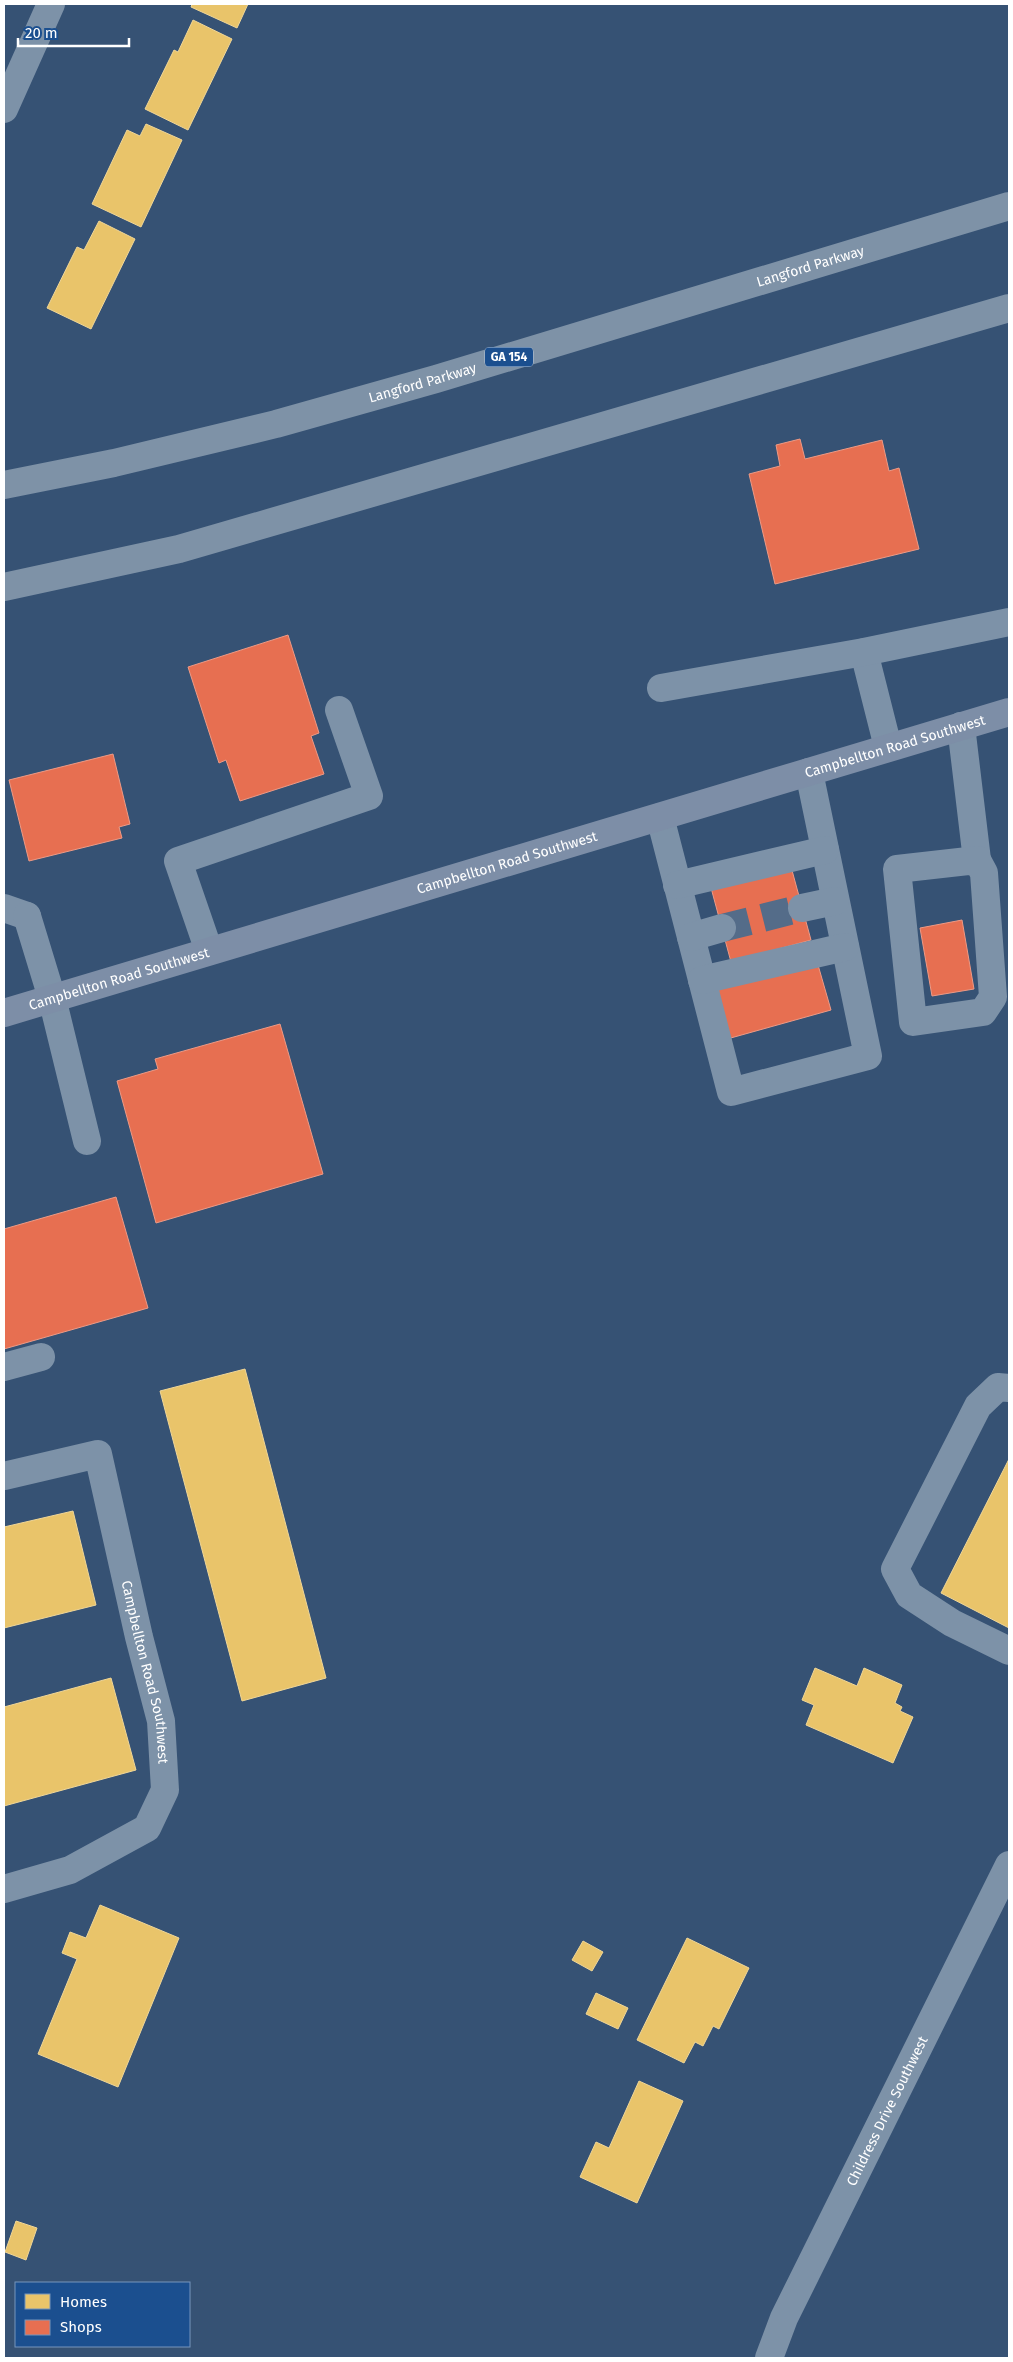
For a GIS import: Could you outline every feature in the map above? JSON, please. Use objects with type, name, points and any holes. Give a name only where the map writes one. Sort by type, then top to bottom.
[{"type":"highway","name":"Langford Parkway","points":[[4,485],[114,463],[285,422],[436,379],[1009,206]]},
{"type":"highway","points":[[4,586],[179,549],[1009,308]]},
{"type":"main road","name":"Campbellton Road Southwest","points":[[4,1013],[1009,712]]},
{"type":"street","points":[[4,109],[50,4]]},
{"type":"street","points":[[661,688],[864,652],[1009,622]]},
{"type":"street","points":[[864,652],[888,747]]},
{"type":"street","points":[[209,952],[178,861],[369,796],[339,710]]},
{"type":"street","points":[[961,726],[977,860],[984,873],[994,997],[983,1012],[913,1022],[897,869],[977,860]]},
{"type":"street","points":[[660,817],[731,1092],[868,1056],[809,772]]},
{"type":"street","points":[[677,885],[825,850]]},
{"type":"street","points":[[802,908],[836,901]]},
{"type":"street","points":[[12,915],[52,998],[87,1141]]},
{"type":"street","points":[[691,936],[722,928]]},
{"type":"street","points":[[702,980],[845,947]]},
{"type":"street","points":[[4,1367],[41,1357]]},
{"type":"street","points":[[1009,1388],[998,1386],[978,1406],[895,1569],[908,1595],[952,1623],[1009,1651]]},
{"type":"street","name":"Campbellton Road Southwest","points":[[4,1476],[98,1454],[139,1637],[161,1721],[165,1790],[147,1828],[70,1870],[4,1890]]},
{"type":"street","name":"Childress Drive Southwest","points":[[769,2358],[784,2318],[1009,1865]]},
{"type":"building: Homes","points":[[192,4],[248,4],[237,28],[191,7]]},
{"type":"building: Homes","points":[[193,20],[232,39],[188,130],[145,109],[174,50],[178,52]]},
{"type":"building: Homes","points":[[146,124],[182,140],[141,227],[92,204],[127,130],[140,136]]},
{"type":"building: Homes","points":[[99,221],[135,239],[91,329],[47,308],[77,247],[84,250]]},
{"type":"building: Homes","points":[[245,1369],[326,1678],[242,1701],[160,1391]]},
{"type":"building: Homes","points":[[1009,1459],[1009,1628],[941,1593]]},
{"type":"building: Homes","points":[[73,1511],[96,1605],[4,1628],[4,1527]]},
{"type":"building: Homes","points":[[815,1668],[857,1686],[864,1668],[902,1685],[895,1703],[902,1707],[900,1711],[913,1717],[893,1763],[806,1725],[814,1705],[802,1700]]},
{"type":"building: Homes","points":[[111,1678],[136,1770],[4,1806],[4,1707]]},
{"type":"building: Homes","points":[[100,1905],[179,1938],[118,2087],[38,2054],[77,1959],[62,1953],[70,1932],[86,1938]]},
{"type":"building: Homes","points":[[687,1938],[749,1968],[719,2029],[713,2026],[703,2046],[695,2042],[684,2063],[637,2040]]},
{"type":"building: Homes","points":[[583,1941],[603,1952],[592,1971],[572,1960]]},
{"type":"building: Homes","points":[[596,1993],[628,2008],[618,2029],[586,2014]]},
{"type":"building: Homes","points":[[639,2081],[683,2101],[637,2203],[580,2177],[596,2142],[609,2148]]},
{"type":"building: Homes","points":[[16,2221],[37,2228],[26,2260],[5,2252]]},
{"type":"building: Shops","points":[[800,439],[805,459],[882,440],[889,471],[899,468],[919,549],[775,584],[749,474],[780,466],[776,445]]},
{"type":"building: Shops","points":[[288,635],[319,733],[311,736],[324,774],[240,801],[226,760],[219,763],[188,667]]},
{"type":"building: Shops","points":[[113,754],[130,824],[119,827],[122,838],[29,861],[9,780]]},
{"type":"building: Shops","points":[[790,863],[811,940],[731,962],[710,884]]},
{"type":"building: Shops","points":[[962,920],[974,989],[932,996],[920,928]]},
{"type":"building: Shops","points":[[816,958],[831,1010],[720,1041],[705,988]]},
{"type":"building: Shops","points":[[280,1024],[323,1174],[156,1223],[117,1081],[158,1069],[155,1059]]},
{"type":"building: Shops","points":[[116,1197],[148,1308],[4,1349],[4,1229]]},
{"type":"tunnel","points":[[722,928],[802,908]]}]
